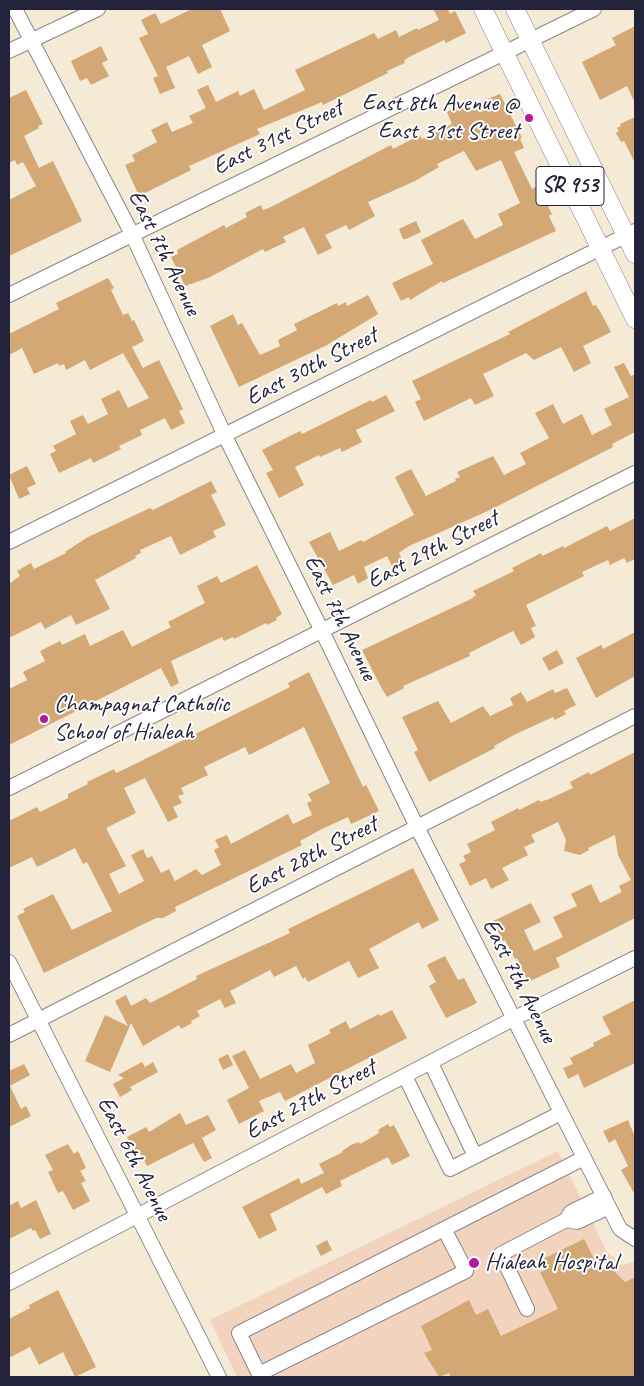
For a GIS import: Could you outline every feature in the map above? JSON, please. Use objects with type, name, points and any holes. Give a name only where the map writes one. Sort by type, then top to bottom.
[{"type":"main road","name":"SR 953","points":[[483,9],[635,319]]},
{"type":"main road","name":"SR 953","points":[[515,9],[631,233],[635,254]]},
{"type":"street","name":"East 7th Avenue","points":[[15,9],[132,234],[224,436],[513,1019],[620,1229],[635,1239]]},
{"type":"street","points":[[9,51],[98,9]]},
{"type":"street","name":"East 31st Street","points":[[9,295],[594,9]]},
{"type":"street","name":"East 30th Street","points":[[9,542],[631,233]]},
{"type":"street","name":"East 29th Street","points":[[9,788],[635,473]]},
{"type":"street","name":"East 28th Street","points":[[9,1035],[635,716]]},
{"type":"street","name":"East 27th Street","points":[[9,1283],[513,1019],[635,958]]},
{"type":"street","name":"East 6th Avenue","points":[[9,962],[219,1377]]},
{"type":"street","points":[[431,1063],[475,1156]]},
{"type":"street","points":[[405,1076],[450,1169],[561,1114]]},
{"type":"street","points":[[444,1229],[466,1271],[259,1374],[239,1333],[444,1229],[584,1158]]},
{"type":"street","points":[[528,1309],[501,1254],[566,1220],[577,1222],[606,1202]]},
{"type":"shaded area","name":"Hialeah Hospital","points":[[558,1151],[607,1252],[622,1265],[635,1262],[635,1377],[237,1377],[210,1320]]},
{"type":"building","points":[[192,9],[220,9],[230,31],[202,45],[212,67],[198,74],[189,56],[166,67],[175,88],[160,94],[153,78],[158,76],[139,38],[148,34],[141,20],[155,13],[161,24]]},
{"type":"building","points":[[433,9],[448,9],[450,14],[455,11],[466,33],[446,43],[444,40],[409,57],[404,61],[405,63],[387,71],[388,73],[323,105],[322,102],[257,129],[260,134],[189,166],[191,170],[139,196],[125,165],[135,161],[132,155],[157,142],[151,130],[167,122],[172,132],[193,123],[189,116],[206,108],[197,90],[208,85],[216,102],[238,91],[240,96],[254,89],[264,110],[305,90],[295,70],[374,33],[378,39],[396,30],[399,37],[417,28],[418,30],[439,20]]},
{"type":"building","points":[[635,26],[635,103],[627,86],[600,100],[582,62],[616,45],[612,38]]},
{"type":"building","points":[[101,46],[108,60],[102,63],[109,76],[91,85],[87,78],[80,81],[71,61]]},
{"type":"building","points":[[26,90],[43,124],[24,136],[39,168],[53,161],[82,221],[9,256],[9,200],[36,186],[23,162],[17,165],[15,160],[9,163],[9,98]]},
{"type":"building","points":[[500,94],[522,138],[520,139],[524,148],[514,152],[532,189],[538,186],[552,214],[549,216],[556,231],[443,283],[442,281],[410,300],[409,297],[401,301],[392,283],[433,264],[421,240],[463,219],[475,239],[503,225],[498,214],[520,203],[501,160],[476,171],[464,151],[437,164],[439,167],[415,181],[368,202],[375,216],[349,230],[346,225],[325,235],[332,248],[318,255],[304,227],[283,237],[286,242],[265,252],[263,249],[208,278],[185,286],[171,257],[178,254],[177,250],[224,225],[226,228],[247,217],[245,213],[261,205],[263,210],[269,208],[391,145],[393,149],[420,135],[422,139],[452,124],[447,112],[461,104],[463,107],[472,103],[474,105]]},
{"type":"building","points":[[635,117],[635,163],[624,141],[621,142],[616,133],[619,131],[617,128],[621,126],[620,124]]},
{"type":"building","points":[[416,221],[421,232],[403,239],[399,229]]},
{"type":"building","points":[[108,278],[114,288],[111,290],[123,315],[128,313],[132,321],[134,320],[144,341],[132,347],[143,368],[159,360],[183,409],[179,411],[185,423],[171,430],[165,418],[140,430],[142,435],[119,446],[121,449],[93,463],[91,458],[59,473],[50,454],[56,451],[53,446],[76,434],[70,421],[83,415],[88,424],[108,414],[101,399],[119,390],[128,408],[149,398],[123,353],[90,370],[85,360],[66,370],[64,364],[59,366],[58,363],[34,374],[22,348],[9,355],[9,334],[59,309],[56,303]]},
{"type":"building","points":[[586,291],[593,306],[596,305],[611,332],[583,346],[591,363],[574,372],[561,347],[534,360],[526,353],[483,374],[494,396],[475,405],[471,398],[424,421],[415,402],[421,399],[412,381],[510,334],[508,332]]},
{"type":"building","points":[[368,295],[378,314],[327,345],[239,387],[210,326],[233,314],[238,325],[242,323],[260,355],[280,346],[278,340],[297,330],[294,324],[337,303],[338,306],[346,302],[347,306]]},
{"type":"building","points":[[624,363],[631,376],[635,374],[635,432],[612,444],[613,447],[490,510],[409,546],[399,553],[404,563],[393,568],[387,556],[364,567],[368,578],[358,584],[354,575],[333,585],[309,542],[330,532],[339,551],[361,540],[363,542],[414,515],[395,477],[411,469],[426,496],[456,481],[455,479],[460,477],[457,472],[493,456],[504,475],[526,464],[520,453],[549,438],[535,413],[553,404],[563,424],[582,414],[592,435],[612,425],[604,409],[629,397],[614,367]]},
{"type":"building","points":[[386,395],[395,411],[356,430],[362,442],[342,452],[340,448],[320,457],[319,455],[295,467],[304,485],[279,498],[266,473],[273,470],[262,450],[300,431],[302,434],[371,400],[372,402]]},
{"type":"building","points":[[27,466],[36,484],[27,488],[30,494],[19,499],[9,475]]},
{"type":"building","points":[[211,481],[217,492],[211,495],[226,525],[213,531],[216,537],[180,555],[171,536],[140,550],[141,553],[135,556],[136,558],[95,580],[110,609],[76,625],[71,615],[45,629],[41,622],[9,638],[9,584],[20,576],[17,571],[31,563],[34,569],[66,553],[88,537],[150,508],[153,510]]},
{"type":"building","points":[[635,518],[635,559],[627,563],[624,558],[610,565],[608,560],[582,572],[584,576],[526,605],[536,626],[531,628],[535,637],[521,645],[513,631],[469,653],[470,656],[403,686],[404,688],[387,697],[362,650],[471,599],[476,595],[473,591],[514,571],[512,568],[541,553],[542,556],[563,546],[564,548],[607,526],[610,531]]},
{"type":"building","points":[[257,565],[282,614],[276,618],[277,620],[267,625],[266,623],[234,639],[233,637],[224,641],[222,637],[171,661],[179,683],[171,687],[161,668],[9,745],[9,689],[27,680],[23,672],[45,661],[40,651],[60,641],[62,645],[85,634],[90,646],[123,630],[132,647],[171,627],[168,622],[205,603],[197,586],[217,576],[221,583]]},
{"type":"building","points":[[635,632],[635,676],[596,698],[576,658],[601,645],[603,649]]},
{"type":"building","points":[[557,650],[564,663],[549,671],[542,658]]},
{"type":"building","points":[[309,672],[363,787],[366,785],[379,811],[351,824],[348,817],[320,830],[300,841],[302,845],[175,907],[176,911],[163,918],[156,918],[44,973],[17,916],[25,912],[23,909],[53,894],[72,930],[112,911],[87,862],[83,864],[75,848],[37,867],[32,857],[9,868],[9,821],[37,807],[40,812],[68,798],[68,794],[88,784],[87,782],[114,769],[116,773],[125,769],[290,687],[288,683]],"holes":[[[304,727],[330,783],[308,794],[312,801],[307,803],[312,815],[293,824],[288,814],[231,844],[227,835],[215,840],[219,847],[214,850],[221,865],[202,875],[196,869],[175,881],[169,869],[161,873],[152,856],[147,858],[143,849],[131,855],[144,881],[119,894],[109,874],[126,866],[106,828],[136,813],[124,788],[145,778],[168,822],[178,817],[173,807],[182,803],[178,796],[184,794],[181,788],[208,775],[204,767],[245,747],[249,755]]]},
{"type":"building","points":[[567,688],[576,705],[564,711],[566,714],[555,720],[553,717],[516,734],[494,746],[495,748],[429,782],[414,752],[418,750],[402,717],[438,701],[451,723],[483,706],[490,716],[513,705],[510,698],[521,692],[527,702],[553,689],[555,693]]},
{"type":"building","points":[[635,752],[635,918],[556,958],[560,967],[528,982],[517,958],[515,959],[505,940],[503,941],[493,921],[531,903],[541,922],[524,930],[534,951],[563,937],[553,917],[577,906],[571,894],[591,884],[600,903],[622,892],[619,886],[631,880],[618,855],[615,835],[588,848],[589,850],[580,855],[564,851],[566,840],[558,822],[531,835],[535,842],[524,847],[528,855],[502,868],[509,880],[491,889],[486,878],[470,886],[459,864],[466,861],[463,856],[471,852],[467,844],[495,830],[491,822],[518,808],[519,810],[539,800],[540,802],[549,799],[573,788],[570,782],[589,772],[590,775]]},
{"type":"building","points":[[413,868],[439,920],[422,929],[419,922],[369,949],[379,968],[358,978],[349,961],[308,982],[305,977],[303,979],[296,966],[274,977],[270,970],[230,991],[236,1003],[225,1008],[220,999],[197,1011],[200,1016],[191,1021],[192,1023],[181,1029],[179,1025],[143,1046],[131,1023],[110,1072],[85,1061],[105,1015],[128,1026],[115,1001],[126,995],[131,1006],[146,998],[150,1003],[197,979],[196,976],[290,933],[288,929]]},
{"type":"building","points":[[445,956],[458,980],[464,978],[477,1003],[446,1018],[429,986],[436,982],[427,965]]},
{"type":"building","points":[[635,1000],[635,1063],[584,1088],[578,1074],[568,1079],[563,1068],[573,1064],[570,1058],[594,1046],[593,1043],[611,1034],[602,1017]]},
{"type":"building","points":[[392,1010],[407,1038],[285,1101],[280,1092],[259,1101],[264,1111],[239,1124],[227,1100],[249,1088],[232,1056],[245,1050],[260,1079],[291,1064],[296,1073],[315,1063],[308,1045],[331,1033],[329,1030],[346,1021],[350,1029],[379,1014],[380,1016]]},
{"type":"building","points":[[228,1054],[233,1065],[223,1070],[218,1059]]},
{"type":"building","points":[[142,1062],[145,1067],[153,1062],[158,1072],[130,1087],[132,1090],[120,1097],[113,1084],[124,1078],[118,1075]]},
{"type":"building","points":[[24,1064],[30,1075],[10,1086],[21,1109],[26,1106],[31,1116],[9,1127],[9,1071]]},
{"type":"building","points":[[180,1113],[186,1125],[208,1115],[216,1130],[202,1138],[212,1158],[204,1162],[193,1143],[147,1166],[139,1151],[137,1153],[133,1149],[127,1137],[146,1127],[149,1132]]},
{"type":"building","points":[[628,1120],[635,1137],[635,1195],[621,1170],[628,1166],[615,1139],[609,1143],[603,1131]]},
{"type":"building","points":[[388,1124],[390,1127],[394,1125],[410,1156],[392,1165],[388,1157],[340,1181],[342,1186],[326,1194],[322,1187],[270,1214],[277,1230],[259,1239],[242,1207],[299,1178],[301,1184],[324,1173],[319,1164],[343,1152],[351,1145],[359,1142],[360,1144],[379,1133],[378,1130]]},
{"type":"building","points":[[68,1144],[74,1154],[78,1151],[86,1168],[80,1171],[86,1181],[81,1183],[90,1201],[73,1210],[63,1191],[58,1193],[48,1172],[53,1170],[45,1155]]},
{"type":"building","points":[[36,1200],[51,1234],[40,1239],[35,1230],[33,1231],[31,1228],[9,1239],[9,1206],[18,1201],[21,1208]]},
{"type":"building","points":[[584,1239],[599,1269],[613,1270],[625,1282],[635,1277],[635,1377],[451,1377],[449,1373],[439,1377],[424,1353],[432,1350],[421,1326],[469,1300],[476,1315],[488,1309],[501,1336],[558,1309],[540,1272],[546,1270],[541,1260]]},
{"type":"building","points":[[327,1240],[332,1250],[321,1256],[316,1246]]},
{"type":"building","points":[[58,1290],[96,1367],[75,1377],[63,1352],[39,1365],[30,1347],[9,1358],[9,1319],[30,1308],[29,1305]]},
{"type":"place","name":"East 8th Avenue @ East 31st Street","points":[[529,118]]},
{"type":"place","name":"Champagnat Catholic School of Hialeah","points":[[44,719]]},
{"type":"place","name":"Hialeah Hospital","points":[[474,1263]]}]
